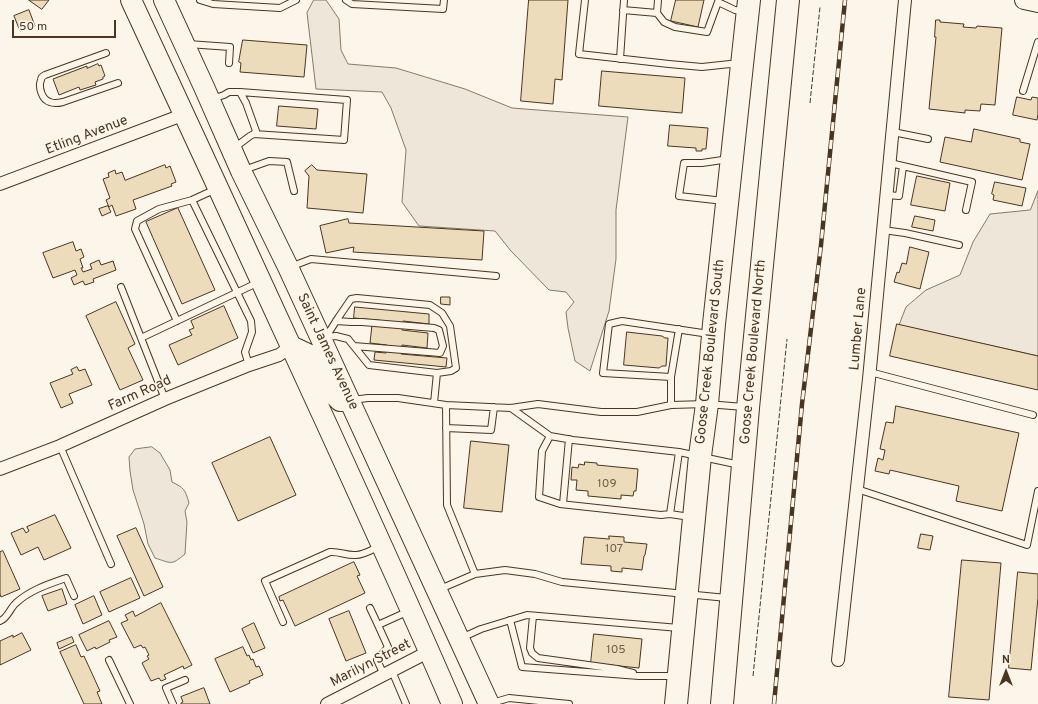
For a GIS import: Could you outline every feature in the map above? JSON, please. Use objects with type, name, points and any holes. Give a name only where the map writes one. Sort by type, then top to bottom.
[{"type":"highway","name":"Goose Creek Boulevard North","points":[[722,704],[748,408],[788,0]]},
{"type":"highway","name":"Goose Creek Boulevard South","points":[[676,704],[694,517],[690,454],[707,404],[727,201],[749,6]]},
{"type":"main road","points":[[131,0],[291,346],[430,652],[452,704]]},
{"type":"main road","name":"Saint James Avenue","points":[[164,0],[241,171],[324,338],[349,400],[489,704]]},
{"type":"main road","points":[[1024,0],[1038,3]]},
{"type":"main road","points":[[185,114],[200,116],[212,137],[241,171]]},
{"type":"main road","points":[[291,346],[310,355],[329,390],[340,401],[349,400]]},
{"type":"street","name":"Lumber Lane","points":[[838,660],[870,372],[905,0]]},
{"type":"street","name":"Etling Avenue","points":[[0,184],[185,114]]},
{"type":"street","name":"Farm Road","points":[[0,469],[60,446],[165,399],[248,365],[279,355],[291,346]]},
{"type":"street","name":"Marilyn Street","points":[[327,704],[430,652]]},
{"type":"lane","points":[[200,0],[213,4],[280,8],[296,0]]},
{"type":"lane","points":[[346,0],[352,4],[443,8],[444,0]]},
{"type":"lane","points":[[585,0],[579,54],[702,67],[730,64],[742,65]]},
{"type":"lane","points":[[620,59],[624,0]]},
{"type":"lane","points":[[658,0],[657,13],[664,22],[675,27],[707,32],[718,1],[735,10],[749,6]]},
{"type":"lane","points":[[623,10],[657,13]]},
{"type":"lane","points":[[1023,91],[1038,42]]},
{"type":"lane","points":[[184,44],[230,47],[229,63]]},
{"type":"lane","points":[[106,53],[45,75],[40,80],[40,86],[44,99],[48,102],[63,102],[118,83]]},
{"type":"lane","points":[[218,97],[224,96],[229,92],[240,92],[347,100],[344,140],[254,134],[232,150]]},
{"type":"lane","points":[[240,92],[246,103],[256,131],[254,134]]},
{"type":"lane","points":[[893,132],[928,139]]},
{"type":"lane","points":[[727,201],[679,196],[684,163],[702,163],[732,158]]},
{"type":"lane","points":[[241,171],[269,161],[287,162],[294,191]]},
{"type":"lane","points":[[890,163],[972,182],[966,210]]},
{"type":"lane","points":[[887,195],[899,196],[903,166]]},
{"type":"lane","points":[[177,321],[135,229],[137,221],[159,209],[192,200],[218,188]]},
{"type":"lane","points":[[192,200],[251,321],[252,332],[245,352],[248,365]]},
{"type":"lane","points":[[883,230],[905,233],[959,245]]},
{"type":"lane","points":[[288,267],[311,259],[496,276]]},
{"type":"lane","points":[[141,338],[261,281]]},
{"type":"lane","points":[[121,287],[165,399]]},
{"type":"lane","points":[[357,298],[430,305],[442,313],[450,326],[456,368],[451,371],[438,373],[369,365],[348,339],[336,336],[324,338],[351,299],[357,298]]},
{"type":"lane","points":[[336,321],[368,322],[434,328],[439,330],[443,346],[440,353],[354,346]]},
{"type":"lane","points":[[671,377],[603,372],[609,324],[622,321],[713,334]]},
{"type":"lane","points":[[671,405],[671,377],[678,329]]},
{"type":"lane","points":[[870,372],[1033,415]]},
{"type":"lane","points":[[434,403],[438,373]]},
{"type":"lane","points":[[349,400],[368,398],[398,398],[446,405],[511,408],[538,404],[601,412],[637,412],[671,405],[707,404],[748,408]]},
{"type":"lane","points":[[446,405],[447,505],[475,574]]},
{"type":"lane","points":[[446,428],[491,430],[494,407]]},
{"type":"lane","points":[[511,408],[550,436],[690,454],[743,466]]},
{"type":"lane","points":[[550,436],[542,451],[539,497],[563,504],[661,515],[670,514],[694,517]]},
{"type":"lane","points":[[563,504],[568,439]]},
{"type":"lane","points":[[60,446],[110,564]]},
{"type":"lane","points":[[670,514],[690,454]]},
{"type":"lane","points":[[857,489],[1028,545],[1038,490]]},
{"type":"lane","points":[[283,622],[265,581],[330,552],[339,552],[354,556],[381,546]]},
{"type":"lane","points":[[436,591],[475,574],[504,570],[535,574],[562,582],[731,599]]},
{"type":"lane","points":[[0,621],[4,619],[16,603],[32,591],[66,578],[74,596]]},
{"type":"lane","points":[[370,608],[388,647],[377,660],[388,673],[406,704]]},
{"type":"lane","points":[[378,625],[411,610]]},
{"type":"lane","points":[[459,638],[481,629],[528,615],[684,629]]},
{"type":"lane","points":[[533,616],[530,648],[532,653],[538,658],[616,668],[645,676]]},
{"type":"lane","points":[[510,620],[522,667],[645,676],[679,676]]},
{"type":"lane","points":[[109,660],[130,704]]},
{"type":"lane","points":[[173,704],[166,688],[185,680]]},
{"type":"lane","points":[[489,704],[509,698],[569,704]]},
{"type":"shaded area","points":[[314,0],[326,0],[339,19],[341,50],[348,64],[396,68],[465,89],[512,108],[628,117],[616,210],[616,259],[609,311],[590,371],[575,361],[566,312],[574,302],[566,292],[549,290],[511,251],[495,231],[419,226],[402,202],[406,150],[391,108],[382,92],[316,89],[307,13]]},
{"type":"shaded area","points":[[1038,191],[1038,356],[899,325],[906,307],[926,290],[960,275],[973,242],[990,214],[1030,210]]},
{"type":"shaded area","points":[[152,447],[160,453],[170,470],[172,482],[184,490],[189,503],[185,511],[187,522],[185,554],[174,562],[155,558],[148,544],[144,524],[133,490],[129,457],[135,449]]},
{"type":"building","points":[[29,0],[49,0],[42,9]]},
{"type":"building","points":[[529,0],[568,0],[562,80],[555,79],[553,104],[521,101]]},
{"type":"building","points":[[676,0],[704,0],[698,27],[671,21]]},
{"type":"building","points":[[29,10],[35,26],[20,31],[14,16]]},
{"type":"building","points":[[936,20],[940,20],[940,22],[964,24],[963,27],[976,28],[977,26],[1002,28],[995,105],[981,104],[980,111],[965,110],[965,113],[929,109],[936,37]]},
{"type":"building","points":[[243,40],[307,45],[304,77],[240,72],[241,63],[239,62]]},
{"type":"building","points":[[98,64],[99,66],[101,65],[105,76],[103,79],[95,82],[96,85],[80,90],[79,87],[59,95],[53,79],[87,66],[87,68]]},
{"type":"building","points":[[602,71],[685,78],[682,113],[599,106]]},
{"type":"building","points":[[1017,97],[1031,100],[1032,97],[1038,98],[1037,120],[1013,115]]},
{"type":"building","points":[[279,106],[318,109],[316,129],[277,126]]},
{"type":"building","points":[[670,125],[708,128],[706,149],[696,151],[696,148],[668,146]]},
{"type":"building","points":[[974,129],[1020,139],[1020,142],[1030,144],[1022,180],[940,162],[945,137],[971,142]]},
{"type":"building","points":[[165,165],[166,168],[170,166],[176,182],[171,184],[172,186],[133,200],[136,209],[116,216],[112,205],[109,207],[106,200],[110,198],[103,179],[109,177],[108,173],[115,170],[116,174],[122,172],[125,180]]},
{"type":"building","points":[[312,165],[317,170],[367,174],[363,213],[307,208],[309,176],[305,171]]},
{"type":"building","points":[[917,176],[950,183],[945,211],[911,205]]},
{"type":"building","points":[[995,182],[1026,188],[1022,206],[993,200],[994,195],[992,194]]},
{"type":"building","points":[[108,206],[111,212],[102,216],[99,209]]},
{"type":"building","points":[[178,208],[215,290],[182,304],[146,222]]},
{"type":"building","points":[[915,216],[935,220],[933,231],[912,227]]},
{"type":"building","points":[[348,219],[349,223],[484,231],[482,260],[353,252],[354,247],[326,253],[320,226]]},
{"type":"building","points":[[73,242],[76,251],[81,249],[84,257],[80,259],[83,272],[92,269],[90,264],[99,260],[101,265],[113,261],[116,270],[93,279],[94,282],[85,285],[83,281],[74,285],[71,278],[77,275],[75,270],[53,278],[43,253]]},
{"type":"building","points":[[910,247],[929,252],[920,289],[894,282],[902,263],[906,264]]},
{"type":"building","points":[[441,297],[450,297],[450,305],[441,304]]},
{"type":"building","points":[[116,302],[135,344],[128,348],[143,380],[120,390],[86,316]]},
{"type":"building","points":[[224,306],[238,338],[178,365],[169,345],[192,335],[189,330],[194,328],[191,321]]},
{"type":"building","points":[[355,307],[429,314],[429,324],[403,321],[402,330],[428,333],[427,348],[402,345],[401,354],[447,358],[446,367],[374,360],[375,352],[386,353],[387,345],[370,343],[372,325],[387,321],[354,318]]},
{"type":"building","points":[[897,324],[1038,356],[1038,390],[890,356]]},
{"type":"building","points":[[627,332],[668,338],[666,366],[659,368],[624,365]]},
{"type":"building","points":[[77,367],[79,371],[85,369],[92,385],[69,394],[73,403],[61,408],[50,383],[73,374],[71,370]]},
{"type":"building","points":[[896,406],[1019,433],[1002,511],[956,501],[959,486],[890,470],[889,474],[875,471],[878,458],[883,460],[885,450],[880,449],[886,422],[893,423]]},
{"type":"building","points":[[270,437],[296,495],[238,521],[212,463]]},
{"type":"building","points":[[471,441],[509,445],[502,512],[464,508]]},
{"type":"building","points":[[585,462],[597,463],[597,465],[638,469],[636,491],[634,491],[633,496],[621,495],[621,499],[588,496],[588,491],[576,490],[577,480],[571,480],[572,467],[578,468],[579,464],[584,465]]},
{"type":"building","points":[[55,515],[71,548],[44,560],[38,547],[21,555],[11,533],[23,528],[26,533],[29,531],[27,527]]},
{"type":"building","points":[[136,528],[163,587],[144,596],[117,536]]},
{"type":"building","points":[[921,534],[933,536],[930,550],[918,548]]},
{"type":"building","points":[[609,536],[624,537],[624,542],[647,544],[642,570],[622,568],[622,572],[611,571],[611,566],[581,564],[584,537],[609,539]]},
{"type":"building","points":[[3,551],[20,589],[1,597],[0,552]]},
{"type":"building","points":[[962,560],[1001,563],[989,700],[949,697]]},
{"type":"building","points":[[354,562],[360,575],[357,576],[365,593],[295,626],[283,600],[280,601],[279,597]]},
{"type":"building","points":[[1018,572],[1038,574],[1038,598],[1031,670],[1009,668]]},
{"type":"building","points":[[131,578],[140,598],[109,612],[100,592]]},
{"type":"building","points":[[62,589],[67,604],[48,611],[42,596]]},
{"type":"building","points":[[94,596],[102,615],[83,624],[75,605]]},
{"type":"building","points":[[161,603],[192,665],[184,669],[183,666],[164,675],[166,679],[161,681],[159,678],[151,681],[142,663],[149,659],[147,656],[149,655],[145,647],[143,648],[141,645],[134,648],[121,623],[128,620],[125,615],[133,611],[135,616]]},
{"type":"building","points":[[349,611],[366,653],[346,661],[329,619]]},
{"type":"building","points":[[109,621],[117,637],[109,640],[110,642],[96,649],[95,647],[87,651],[79,635]]},
{"type":"building","points":[[254,623],[265,648],[253,653],[242,629]]},
{"type":"building","points":[[22,633],[31,650],[0,665],[0,641]]},
{"type":"building","points":[[594,634],[642,639],[639,668],[591,663]]},
{"type":"building","points":[[72,637],[74,642],[59,649],[57,643]]},
{"type":"building","points":[[76,645],[81,657],[84,656],[100,691],[97,692],[102,704],[84,704],[60,652]]},
{"type":"building","points":[[243,647],[247,656],[249,655],[251,660],[253,659],[256,667],[259,666],[263,675],[230,692],[215,659]]},
{"type":"building","points":[[204,688],[210,704],[181,704],[183,702],[181,697]]},
{"type":"railway","points":[[774,704],[802,404],[821,245],[845,0]]},
{"type":"fence","points":[[810,103],[820,7]]},
{"type":"fence","points":[[753,676],[787,339]]}]
